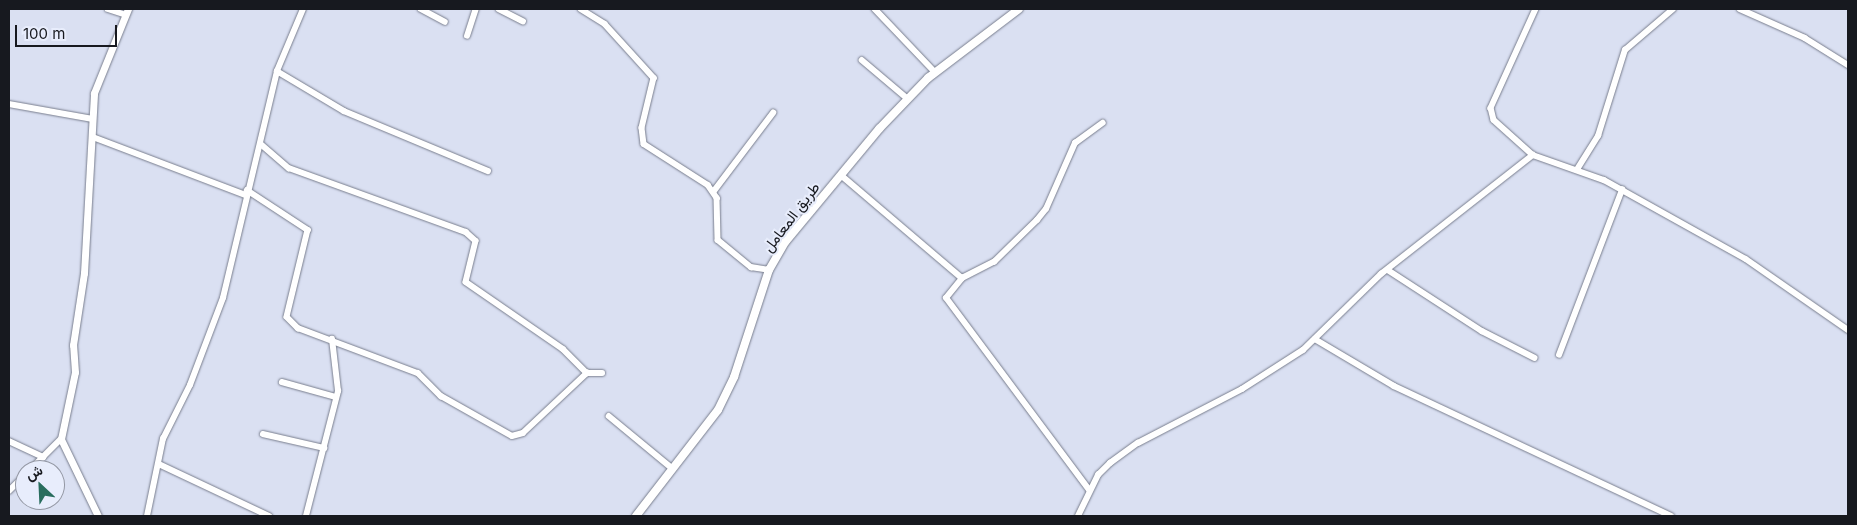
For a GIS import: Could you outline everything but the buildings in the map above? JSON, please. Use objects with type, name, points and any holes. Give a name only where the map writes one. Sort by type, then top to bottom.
[{"type":"main road","name":"طريق المعامل","points":[[636,516],[718,410],[734,377],[769,270],[786,241],[908,99],[935,72],[1019,9]]},
{"type":"street","points":[[40,460],[61,438],[76,372],[73,345],[93,138],[93,119],[99,73],[127,12],[108,9]]},
{"type":"street","points":[[147,516],[163,439],[190,385],[222,298],[247,192],[261,144],[277,71],[303,9]]},
{"type":"street","points":[[420,9],[445,22]]},
{"type":"street","points":[[467,36],[476,9]]},
{"type":"street","points":[[499,9],[523,21]]},
{"type":"street","points":[[581,9],[605,24],[654,78],[642,128],[644,144],[714,191]]},
{"type":"street","points":[[875,9],[935,72]]},
{"type":"street","points":[[1536,9],[1490,112],[1533,155],[1578,168],[1622,190],[1746,259],[1848,330]]},
{"type":"street","points":[[1578,168],[1598,136],[1625,50],[1673,9]]},
{"type":"street","points":[[1740,9],[1805,38],[1848,66]]},
{"type":"street","points":[[862,60],[908,99]]},
{"type":"street","points":[[277,71],[344,111],[488,171]]},
{"type":"street","points":[[9,104],[93,119]]},
{"type":"street","points":[[769,270],[751,267],[718,240],[714,191],[773,113]]},
{"type":"street","points":[[1089,490],[946,298],[962,278],[994,262],[1037,220],[1046,209],[1075,143],[1103,123]]},
{"type":"street","points":[[93,138],[247,192],[308,230],[287,318],[298,328],[332,339],[418,373],[442,396],[512,436],[523,433],[587,373],[602,373]]},
{"type":"street","points":[[261,144],[288,168],[466,232],[476,241],[466,282],[563,349],[587,373]]},
{"type":"street","points":[[1078,516],[1089,490],[1098,475],[1138,442],[1242,389],[1315,340],[1388,270],[1533,155]]},
{"type":"street","points":[[841,175],[962,278]]},
{"type":"street","points":[[1559,355],[1622,190]]},
{"type":"street","points":[[1388,270],[1482,331],[1535,358]]},
{"type":"street","points":[[306,516],[336,397],[332,339]]},
{"type":"street","points":[[1315,340],[1394,386],[1670,516]]},
{"type":"street","points":[[282,382],[336,397]]},
{"type":"street","points":[[608,416],[673,469]]},
{"type":"street","points":[[263,434],[324,448]]},
{"type":"street","points":[[61,438],[98,516]]},
{"type":"street","points":[[9,441],[43,457]]},
{"type":"street","points":[[158,464],[270,516]]}]
